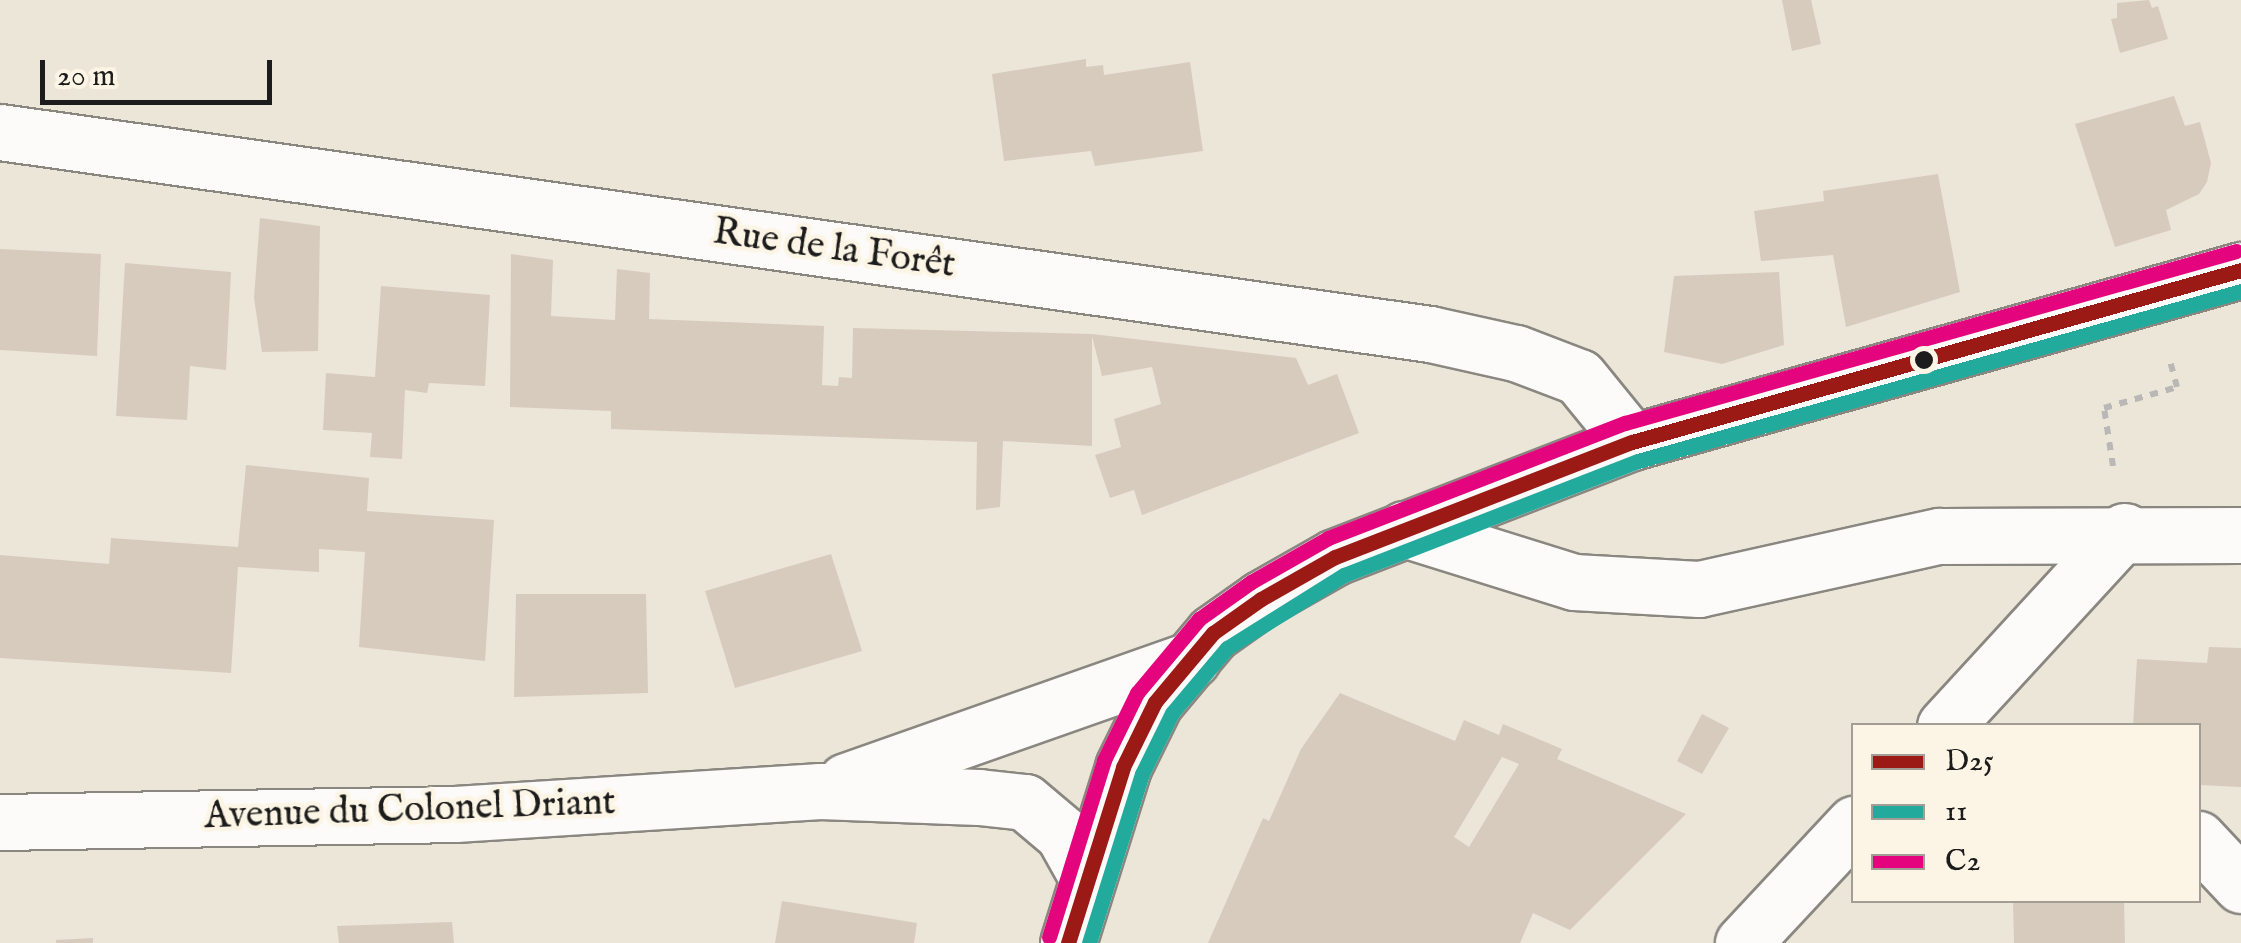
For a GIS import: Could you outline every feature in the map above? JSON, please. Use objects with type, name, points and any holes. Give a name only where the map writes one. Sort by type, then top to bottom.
[{"type":"street","name":"Rue de la Forêt","points":[[0,132],[1430,334],[1516,353],[1578,377],[1632,442]]},
{"type":"street","points":[[1068,943],[1124,767],[1156,702],[1214,633],[1261,599],[1404,529],[1632,442],[2241,270]]},
{"type":"street","points":[[1404,529],[1574,582],[1699,589],[1822,557],[1939,536],[2124,531],[2241,535]]},
{"type":"street","points":[[1947,723],[2124,531]]},
{"type":"street","name":"Avenue du Colonel Driant","points":[[820,790],[1192,659]]},
{"type":"street","name":"Avenue du Colonel Driant","points":[[0,822],[455,814],[820,790],[1024,802],[1063,834],[1087,877]]},
{"type":"street","points":[[1743,943],[1851,827]]},
{"type":"street","points":[[2201,842],[2241,886]]},
{"type":"path","points":[[2124,531],[2104,408],[2177,387],[2152,297]]},
{"type":"building","points":[[1782,0],[1811,0],[1821,44],[1792,51]]},
{"type":"building","points":[[2149,0],[2152,8],[2158,6],[2168,39],[2120,53],[2111,19],[2117,18],[2117,3]]},
{"type":"building","points":[[1086,59],[1086,67],[1103,65],[1104,75],[1190,62],[1203,151],[1095,166],[1091,151],[1004,161],[992,74]]},
{"type":"building","points":[[2174,96],[2185,126],[2200,122],[2211,163],[2207,182],[2199,194],[2166,210],[2171,230],[2115,247],[2075,124]]},
{"type":"building","points":[[1938,174],[1960,292],[1846,327],[1833,255],[1761,261],[1754,211],[1824,201],[1823,191]]},
{"type":"building","points":[[260,218],[320,226],[318,351],[262,352],[254,298]]},
{"type":"building","points":[[0,249],[101,254],[97,356],[0,350]]},
{"type":"building","points":[[511,254],[553,260],[551,316],[615,320],[617,269],[650,273],[649,319],[824,326],[822,385],[838,386],[839,377],[852,378],[853,328],[1092,334],[1296,358],[1308,385],[1337,374],[1359,433],[1142,515],[1134,490],[1110,498],[1095,455],[1121,447],[1114,419],[1161,404],[1152,367],[1102,376],[1092,336],[1092,446],[1003,441],[1000,507],[976,510],[977,442],[611,429],[611,411],[510,407]]},
{"type":"building","points":[[125,263],[231,272],[226,370],[190,366],[187,420],[116,416]]},
{"type":"building","points":[[1779,272],[1784,345],[1722,364],[1664,352],[1674,276]]},
{"type":"building","points":[[381,286],[490,295],[485,386],[429,383],[427,393],[405,390],[402,459],[370,457],[372,433],[323,430],[326,373],[375,377]]},
{"type":"building","points":[[246,465],[369,478],[367,511],[494,520],[485,661],[359,647],[365,552],[319,549],[319,572],[238,567],[231,673],[0,658],[0,555],[109,564],[111,538],[238,547]]},
{"type":"building","points":[[831,554],[862,651],[735,688],[705,591]]},
{"type":"building","points":[[516,594],[646,594],[648,693],[514,697]]},
{"type":"building","points":[[2209,647],[2241,648],[2241,787],[2201,785],[2201,723],[2133,723],[2137,659],[2207,663]]},
{"type":"building","points":[[1340,693],[1455,741],[1464,720],[1499,735],[1503,724],[1562,749],[1557,759],[1686,814],[1570,930],[1533,913],[1520,943],[1208,943],[1263,818],[1269,821],[1301,749]],"holes":[[[1502,757],[1519,764],[1469,847],[1454,837]]]},
{"type":"building","points":[[1702,714],[1729,728],[1702,774],[1677,761]]},
{"type":"building","points":[[782,901],[917,923],[914,943],[775,943]]},
{"type":"building","points":[[2013,903],[2124,903],[2125,943],[2014,943]]},
{"type":"building","points":[[452,922],[454,943],[339,943],[337,926]]},
{"type":"building","points":[[93,938],[93,943],[56,943],[56,940]]},
{"type":"transit line","name":"C2","points":[[1049,937],[1104,760],[1137,693],[1199,619],[1251,582],[1328,538],[1625,423],[2236,251]]},
{"type":"transit line","name":"D25","points":[[1068,943],[1123,767],[1155,702],[1213,633],[1261,599],[1335,557],[1632,442],[2241,270]]},
{"type":"transit line","name":"11","points":[[1089,943],[1142,774],[1172,713],[1227,648],[1344,575],[1638,461],[2241,291]]}]
